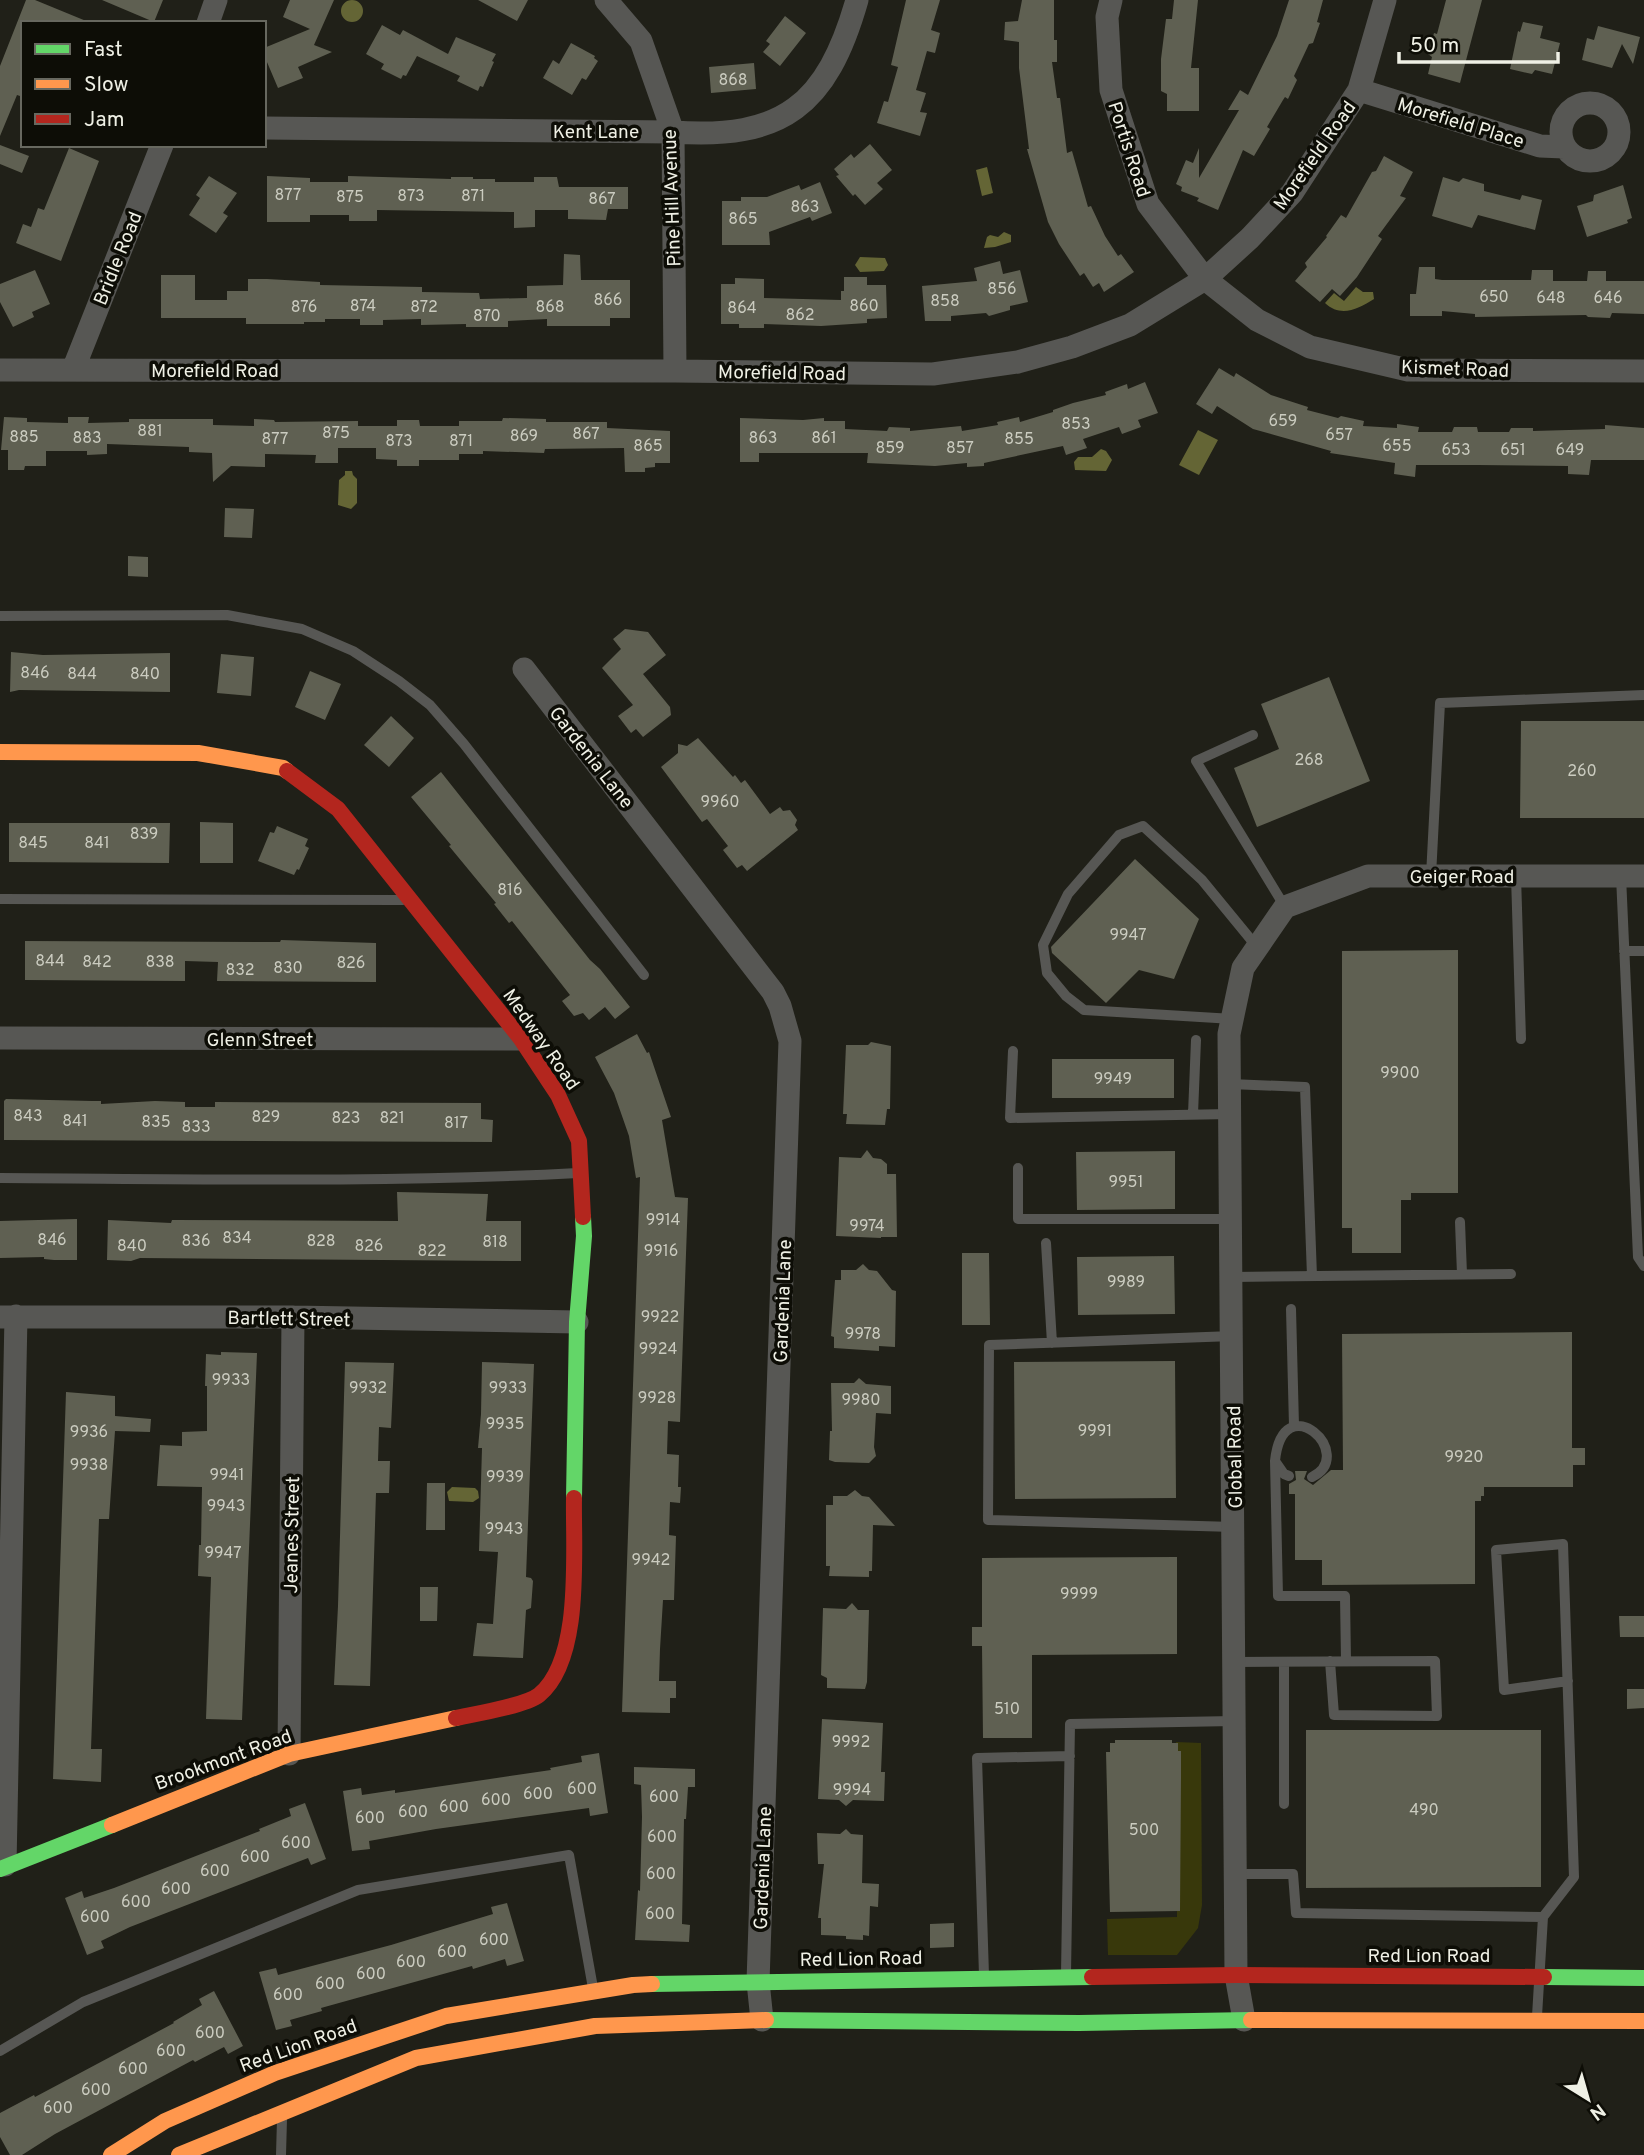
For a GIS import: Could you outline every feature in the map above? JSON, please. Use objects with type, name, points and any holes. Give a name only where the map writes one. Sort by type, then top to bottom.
[{"type":"main road","name":"Medway Road","points":[[0,752],[198,753],[283,768],[338,809],[521,1040],[558,1095],[579,1141],[584,1236],[577,1322],[572,1622],[556,1677],[547,1686]]},
{"type":"main road","name":"Brookmont Road","points":[[3,1867],[289,1754],[498,1709],[537,1697],[547,1686]]},
{"type":"main road","name":"Red Lion Road","points":[[179,2155],[416,2059],[594,2009],[633,1985],[1236,1975],[1644,1978]]},
{"type":"main road","name":"Red Lion Road","points":[[111,2155],[165,2121],[275,2073],[446,2016],[594,2009],[762,2020],[1644,2021]]},
{"type":"street","points":[[209,21],[216,0]]},
{"type":"street","name":"Pine Hill Avenue","points":[[606,0],[641,41],[673,132],[675,371]]},
{"type":"street","name":"Kent Lane","points":[[266,128],[707,134],[752,130],[783,117],[811,97],[833,65],[849,30],[857,0]]},
{"type":"street","name":"Portis Road","points":[[1111,0],[1107,17],[1111,90],[1148,204],[1205,279]]},
{"type":"street","name":"Morefield Road","points":[[0,370],[933,374],[1018,362],[1072,347],[1130,325],[1205,279],[1250,239],[1292,193],[1359,90],[1385,0]]},
{"type":"street","name":"Morefield Place","points":[[1359,90],[1540,146],[1564,147]]},
{"type":"street","name":"Bridle Road","points":[[73,370],[161,147]]},
{"type":"street","name":"Kismet Road","points":[[1205,279],[1257,320],[1310,347],[1408,370],[1644,371]]},
{"type":"street","name":"Gardenia Lane","points":[[524,669],[773,992],[790,1041],[758,1982],[762,2020]]},
{"type":"street","name":"Geiger Road","points":[[1285,907],[1368,876],[1644,876]]},
{"type":"street","name":"Global Road","points":[[1244,2020],[1236,1975],[1229,1034],[1243,968],[1285,907]]},
{"type":"street","name":"Glenn Street","points":[[0,1038],[521,1040]]},
{"type":"street","points":[[3,1867],[8,1317]]},
{"type":"street","name":"Bartlett Street","points":[[8,1317],[293,1317],[577,1322]]},
{"type":"street","name":"Jeanes Street","points":[[289,1754],[293,1317]]},
{"type":"lane","points":[[0,616],[227,615],[302,629],[353,651],[430,705],[464,744],[644,975]]},
{"type":"lane","points":[[1431,876],[1440,703],[1644,695]]},
{"type":"lane","points":[[1254,734],[1196,761],[1285,907]]},
{"type":"lane","points":[[1233,1019],[1084,1010],[1066,996],[1047,973],[1043,945],[1068,894],[1119,835],[1143,826],[1202,880],[1257,947]]},
{"type":"lane","points":[[1516,876],[1521,1039]]},
{"type":"lane","points":[[1620,876],[1638,1257],[1644,1266]]},
{"type":"lane","points":[[0,899],[411,900]]},
{"type":"lane","points":[[1624,951],[1644,951]]},
{"type":"lane","points":[[1193,1114],[1196,1040]]},
{"type":"lane","points":[[1013,1051],[1010,1118],[1230,1114]]},
{"type":"lane","points":[[1230,1084],[1306,1087],[1312,1276]]},
{"type":"lane","points":[[1018,1168],[1018,1219],[1231,1219]]},
{"type":"lane","points":[[0,1178],[486,1177],[581,1173]]},
{"type":"lane","points":[[1460,1222],[1462,1274]]},
{"type":"lane","points":[[1046,1244],[1052,1343]]},
{"type":"lane","points":[[1232,1277],[1511,1274]]},
{"type":"lane","points":[[1291,1309],[1294,1426]]},
{"type":"lane","points":[[1233,1336],[989,1345],[988,1520],[1234,1527]]},
{"type":"lane","points":[[1312,1477],[1316,1476],[1324,1465],[1328,1451],[1322,1438],[1309,1427],[1294,1426],[1283,1433],[1277,1443],[1275,1461],[1278,1596],[1345,1596],[1346,1661]]},
{"type":"lane","points":[[1275,1461],[1284,1474],[1289,1476]]},
{"type":"lane","points":[[1536,2021],[1543,1917],[1574,1877],[1568,1681],[1563,1544],[1496,1550],[1504,1690],[1568,1681]]},
{"type":"lane","points":[[1235,1662],[1330,1661],[1435,1661],[1437,1716],[1334,1715],[1330,1661]]},
{"type":"lane","points":[[1284,1662],[1284,1804]]},
{"type":"lane","points":[[1066,1977],[1070,1724],[1236,1721]]},
{"type":"lane","points":[[984,1978],[977,1758],[1070,1756]]},
{"type":"lane","points":[[0,2051],[83,2002],[358,1890],[569,1855],[594,2009]]},
{"type":"lane","points":[[1236,1874],[1293,1874],[1296,1913],[1543,1917]]},
{"type":"lane","points":[[281,2155],[282,2113]]},
{"type":"shaded area","points":[[348,0],[356,0],[363,7],[363,15],[356,22],[348,22],[341,15],[341,7]]},
{"type":"shaded area","points":[[987,167],[993,193],[982,196],[976,170]]},
{"type":"shaded area","points":[[1004,232],[1011,235],[1011,242],[984,248],[987,237],[998,237]]},
{"type":"shaded area","points":[[860,257],[885,258],[888,265],[884,271],[860,272],[855,265]]},
{"type":"shaded area","points":[[1356,287],[1363,292],[1373,292],[1374,299],[1356,309],[1343,311],[1331,308],[1325,303],[1334,293],[1344,301]]},
{"type":"shaded area","points":[[1198,430],[1218,440],[1199,475],[1179,465]]},
{"type":"shaded area","points":[[1101,449],[1106,451],[1112,460],[1106,471],[1075,470],[1074,462],[1078,457],[1092,457]]},
{"type":"shaded area","points":[[345,471],[352,471],[357,479],[357,503],[351,509],[338,505],[339,480],[345,475]]},
{"type":"shaded area","points":[[452,1487],[475,1488],[479,1498],[473,1502],[449,1501],[447,1492]]},
{"type":"shaded area","points":[[1176,1742],[1201,1743],[1202,1905],[1198,1928],[1177,1955],[1108,1955],[1107,1919],[1177,1917]]},
{"type":"building","points":[[26,0],[35,0],[86,21],[21,21],[21,96],[17,95],[0,136],[0,66]]},
{"type":"building","points":[[102,0],[163,0],[154,21]]},
{"type":"building","points":[[290,0],[334,0],[314,45],[332,52],[298,67],[303,78],[278,88],[266,60],[266,47],[310,29],[283,17]]},
{"type":"building","points":[[478,0],[528,0],[517,21]]},
{"type":"building","points":[[906,0],[940,0],[931,30],[940,33],[935,53],[927,51],[916,90],[926,93],[920,112],[927,113],[920,136],[877,123],[884,101],[888,102],[898,67],[891,65]]},
{"type":"building","points":[[1022,0],[1054,0],[1057,62],[1052,62],[1067,153],[1072,151],[1088,207],[1091,206],[1118,256],[1121,254],[1134,272],[1104,292],[1099,283],[1093,287],[1084,273],[1080,276],[1059,244],[1048,222],[1027,149],[1019,42],[1004,40],[1005,22],[1018,21]]},
{"type":"building","points":[[1174,0],[1198,0],[1191,68],[1199,68],[1199,111],[1167,111],[1167,94],[1161,91],[1161,59],[1166,19],[1172,19]]},
{"type":"building","points":[[1289,0],[1323,0],[1317,22],[1320,23],[1313,43],[1309,44],[1294,76],[1297,80],[1288,99],[1285,97],[1283,100],[1254,156],[1243,150],[1218,210],[1197,201],[1199,198],[1181,191],[1182,187],[1176,184],[1186,160],[1193,163],[1199,148],[1199,178],[1239,110],[1228,110],[1240,90],[1248,95],[1277,36]]},
{"type":"building","points":[[1446,0],[1482,0],[1460,83],[1428,74],[1432,57],[1428,54],[1434,33],[1437,34]]},
{"type":"building","points":[[785,16],[806,33],[780,66],[763,52],[770,44],[766,41]]},
{"type":"building","points":[[1523,22],[1543,26],[1540,38],[1560,43],[1552,74],[1535,70],[1532,74],[1510,69],[1518,31],[1520,32]]},
{"type":"building","points":[[382,25],[400,35],[403,30],[448,54],[456,37],[496,54],[483,87],[480,86],[478,91],[457,81],[460,76],[417,56],[406,76],[403,75],[401,79],[381,69],[384,64],[366,54]]},
{"type":"building","points":[[1598,26],[1640,37],[1633,64],[1622,44],[1612,68],[1582,60],[1587,38],[1594,40]]},
{"type":"building","points":[[571,43],[595,56],[598,61],[586,80],[582,78],[572,95],[543,78],[553,60],[559,64]]},
{"type":"building","points":[[754,63],[756,89],[711,93],[709,67]]},
{"type":"building","points":[[870,144],[892,170],[877,183],[883,189],[865,205],[855,194],[853,196],[836,176],[839,175],[834,169],[851,154],[854,158]]},
{"type":"building","points":[[0,145],[29,156],[22,173],[0,164]]},
{"type":"building","points":[[69,148],[99,161],[61,261],[16,243],[23,224],[31,227],[38,208],[44,210]]},
{"type":"building","points":[[1384,156],[1413,172],[1400,196],[1406,198],[1378,236],[1382,239],[1357,277],[1340,296],[1332,289],[1320,302],[1295,281],[1341,215],[1346,218]]},
{"type":"building","points":[[209,176],[237,193],[223,213],[228,216],[216,233],[189,215],[200,198],[196,195]]},
{"type":"building","points":[[267,176],[310,178],[310,182],[348,182],[348,176],[451,179],[473,177],[495,179],[495,182],[534,182],[534,177],[557,177],[559,187],[628,187],[628,209],[608,209],[606,220],[568,219],[568,210],[535,210],[535,227],[514,228],[514,212],[377,210],[377,221],[349,221],[349,215],[310,215],[310,222],[267,222]]},
{"type":"building","points":[[1443,177],[1459,182],[1463,178],[1484,184],[1484,191],[1520,200],[1522,195],[1542,200],[1535,230],[1478,215],[1472,228],[1432,216]]},
{"type":"building","points":[[820,182],[832,213],[812,221],[810,217],[769,232],[770,245],[722,245],[722,201],[741,201],[741,197],[767,197],[799,185],[801,190]]},
{"type":"building","points":[[1623,185],[1632,218],[1627,220],[1628,223],[1587,237],[1577,206],[1593,201],[1594,195]]},
{"type":"building","points":[[564,254],[580,255],[581,280],[630,280],[630,318],[610,318],[610,326],[547,326],[547,319],[508,321],[508,327],[466,327],[466,324],[421,325],[421,319],[383,320],[383,325],[360,325],[360,319],[325,319],[325,322],[304,324],[246,324],[246,318],[161,318],[161,275],[195,275],[195,300],[227,300],[227,291],[248,291],[248,279],[320,282],[320,285],[422,287],[422,292],[479,293],[480,299],[527,298],[527,286],[563,285]]},
{"type":"building","points":[[1000,261],[1003,274],[1020,270],[1028,302],[1010,306],[1010,310],[989,316],[986,313],[951,316],[951,321],[925,321],[922,286],[977,281],[974,268]]},
{"type":"building","points":[[1419,267],[1435,267],[1435,279],[1442,280],[1531,280],[1532,270],[1553,270],[1553,281],[1587,281],[1588,271],[1606,271],[1606,281],[1644,281],[1644,314],[1612,313],[1610,318],[1586,315],[1475,317],[1475,314],[1442,311],[1442,316],[1410,316],[1410,294],[1416,294]]},
{"type":"building","points":[[35,270],[50,304],[32,312],[34,317],[13,327],[0,302],[0,284]]},
{"type":"building","points":[[844,277],[867,277],[867,285],[886,285],[887,318],[867,319],[867,323],[821,326],[764,324],[764,328],[739,328],[739,324],[721,324],[721,284],[735,284],[735,278],[764,279],[764,298],[841,300]]},
{"type":"building","points":[[1219,368],[1234,377],[1236,373],[1271,395],[1308,407],[1307,410],[1364,421],[1363,426],[1397,428],[1397,424],[1419,427],[1418,432],[1452,432],[1454,427],[1477,427],[1478,432],[1509,432],[1511,428],[1533,428],[1533,431],[1605,429],[1605,425],[1644,428],[1644,460],[1591,460],[1589,475],[1568,474],[1568,466],[1478,465],[1416,465],[1415,477],[1394,474],[1395,463],[1330,453],[1331,451],[1253,429],[1217,406],[1212,414],[1196,404]]},
{"type":"building","points":[[1145,382],[1158,413],[1138,420],[1141,427],[1122,434],[1119,427],[1083,439],[1087,448],[1066,455],[1063,446],[984,463],[984,466],[967,467],[967,463],[935,466],[867,463],[868,453],[759,453],[759,462],[740,462],[740,418],[824,418],[824,421],[845,421],[845,429],[887,431],[889,427],[910,428],[910,431],[961,426],[962,431],[998,425],[997,422],[1019,417],[1020,422],[1073,403],[1106,395],[1105,392],[1127,384],[1128,389]]},
{"type":"building","points":[[4,417],[27,418],[27,422],[68,423],[68,417],[89,417],[88,423],[129,422],[129,419],[213,419],[213,425],[254,426],[254,419],[275,422],[358,421],[358,426],[397,426],[397,420],[419,420],[420,426],[459,426],[459,421],[502,421],[503,418],[546,419],[546,422],[607,422],[607,428],[670,431],[670,463],[655,463],[655,467],[645,468],[645,472],[625,472],[624,448],[545,449],[544,453],[483,451],[483,454],[459,454],[459,460],[419,460],[419,466],[397,466],[397,460],[376,459],[376,448],[338,448],[338,463],[315,463],[316,455],[265,454],[265,467],[231,466],[213,482],[212,453],[189,452],[189,447],[107,444],[107,454],[46,451],[46,466],[25,466],[24,470],[8,470],[8,450],[1,450]]},
{"type":"building","points":[[225,508],[254,509],[252,538],[224,537]]},
{"type":"building","points":[[128,556],[148,557],[148,577],[128,576]]},
{"type":"building","points":[[625,629],[648,632],[666,655],[643,674],[670,707],[671,715],[643,737],[636,729],[631,733],[618,716],[633,705],[602,668],[621,649],[613,639]]},
{"type":"building","points":[[11,652],[43,655],[170,653],[170,692],[10,692]]},
{"type":"building","points":[[221,654],[254,657],[251,696],[217,693]]},
{"type":"building","points":[[310,671],[341,684],[325,720],[295,707]]},
{"type":"building","points":[[1329,677],[1370,781],[1257,827],[1234,768],[1279,749],[1261,704]]},
{"type":"building","points":[[391,716],[414,738],[389,767],[364,745]]},
{"type":"building","points":[[1521,721],[1644,721],[1644,818],[1520,818]]},
{"type":"building","points":[[698,738],[733,777],[735,775],[741,783],[745,780],[770,814],[780,807],[783,811],[790,810],[797,820],[795,825],[798,830],[747,871],[742,865],[737,868],[723,850],[728,846],[707,819],[702,822],[661,767],[678,753],[678,744],[687,746]]},
{"type":"building","points":[[441,772],[630,1007],[615,1019],[605,1007],[589,1020],[583,1013],[574,1016],[562,1001],[570,995],[512,921],[509,923],[449,846],[451,845],[411,797]]},
{"type":"building","points":[[200,822],[233,823],[233,863],[200,863]]},
{"type":"building","points":[[9,823],[170,823],[169,863],[9,862]]},
{"type":"building","points":[[277,826],[308,839],[305,846],[309,848],[294,875],[258,861],[270,832],[274,833]]},
{"type":"building","points":[[1135,859],[1199,919],[1174,979],[1139,970],[1106,1003],[1052,953],[1051,947]]},
{"type":"building","points":[[281,940],[376,943],[376,982],[217,981],[218,962],[185,961],[185,981],[25,980],[25,941]]},
{"type":"building","points":[[1458,950],[1458,1193],[1411,1193],[1411,1200],[1401,1200],[1401,1253],[1352,1253],[1352,1228],[1342,1228],[1342,951]]},
{"type":"building","points":[[637,1034],[647,1053],[649,1052],[671,1117],[662,1120],[675,1197],[688,1198],[680,1422],[668,1421],[667,1454],[679,1455],[678,1487],[681,1487],[680,1503],[670,1502],[669,1535],[676,1536],[674,1600],[663,1600],[660,1649],[659,1681],[676,1681],[676,1698],[670,1698],[670,1713],[622,1712],[640,1177],[636,1178],[629,1136],[614,1093],[595,1057]]},
{"type":"building","points":[[871,1042],[891,1046],[890,1109],[887,1109],[885,1125],[846,1124],[847,1114],[843,1114],[846,1045],[868,1045]]},
{"type":"building","points":[[1052,1059],[1174,1059],[1174,1098],[1052,1098]]},
{"type":"building","points":[[6,1099],[101,1101],[101,1104],[185,1102],[185,1107],[215,1107],[215,1102],[481,1103],[481,1119],[493,1120],[492,1142],[4,1140]]},
{"type":"building","points":[[867,1150],[873,1158],[881,1159],[887,1164],[887,1174],[896,1174],[897,1237],[836,1236],[839,1157],[861,1158]]},
{"type":"building","points":[[1175,1151],[1175,1209],[1077,1210],[1076,1152]]},
{"type":"building","points":[[397,1192],[488,1194],[486,1221],[521,1221],[521,1261],[107,1260],[108,1220],[171,1223],[172,1220],[398,1221]]},
{"type":"building","points":[[77,1219],[77,1260],[44,1257],[0,1258],[0,1221]]},
{"type":"building","points":[[962,1253],[989,1253],[990,1325],[962,1325]]},
{"type":"building","points":[[1174,1256],[1175,1314],[1078,1315],[1077,1257]]},
{"type":"building","points":[[863,1264],[869,1270],[877,1271],[892,1290],[896,1291],[895,1347],[879,1346],[879,1351],[834,1348],[834,1337],[831,1336],[835,1280],[841,1280],[841,1270],[856,1270]]},
{"type":"building","points":[[1572,1332],[1572,1448],[1585,1448],[1585,1465],[1573,1465],[1573,1487],[1484,1487],[1481,1501],[1475,1501],[1475,1584],[1322,1585],[1322,1560],[1295,1560],[1295,1494],[1289,1494],[1289,1484],[1296,1480],[1295,1471],[1307,1471],[1304,1479],[1313,1485],[1331,1470],[1343,1470],[1342,1334]]},
{"type":"building","points":[[221,1352],[257,1353],[242,1720],[206,1719],[211,1577],[198,1576],[202,1487],[157,1486],[160,1445],[182,1446],[182,1432],[207,1431],[206,1354],[221,1355]]},
{"type":"building","points":[[1175,1361],[1176,1498],[1015,1499],[1014,1362]]},
{"type":"building","points":[[345,1362],[394,1363],[391,1428],[379,1427],[378,1461],[390,1461],[389,1493],[376,1493],[370,1686],[334,1685]]},
{"type":"building","points":[[482,1362],[534,1364],[526,1577],[533,1581],[531,1608],[526,1610],[523,1658],[473,1656],[477,1623],[493,1624],[498,1552],[479,1551],[482,1448],[478,1448]]},
{"type":"building","points":[[859,1378],[866,1384],[891,1386],[891,1414],[876,1413],[876,1456],[869,1463],[835,1462],[829,1460],[832,1431],[831,1383],[854,1383]]},
{"type":"building","points":[[66,1392],[115,1396],[115,1416],[151,1419],[150,1432],[115,1431],[109,1519],[99,1519],[91,1749],[102,1749],[101,1782],[53,1779]]},
{"type":"building","points":[[427,1483],[445,1483],[445,1530],[426,1530]]},
{"type":"building","points":[[855,1490],[862,1496],[869,1497],[895,1526],[873,1525],[872,1571],[869,1571],[869,1577],[829,1576],[830,1566],[826,1566],[826,1505],[833,1505],[833,1496],[847,1496]]},
{"type":"building","points":[[1177,1557],[1177,1654],[1032,1655],[1032,1738],[983,1738],[982,1646],[972,1646],[972,1627],[982,1627],[982,1558]]},
{"type":"building","points":[[420,1587],[438,1587],[437,1621],[420,1621]]},
{"type":"building","points":[[852,1603],[858,1610],[869,1610],[865,1689],[827,1688],[827,1678],[821,1675],[823,1608],[846,1609]]},
{"type":"building","points":[[1619,1616],[1644,1616],[1644,1637],[1620,1637]]},
{"type":"building","points":[[1627,1689],[1644,1689],[1644,1708],[1627,1709]]},
{"type":"building","points":[[822,1719],[883,1723],[881,1772],[885,1772],[884,1801],[853,1800],[846,1806],[839,1800],[818,1799]]},
{"type":"building","points":[[1306,1730],[1541,1730],[1541,1887],[1306,1888]]},
{"type":"building","points":[[1115,1740],[1172,1740],[1172,1743],[1178,1743],[1178,1751],[1181,1751],[1180,1911],[1110,1912],[1106,1752],[1110,1752],[1110,1743],[1115,1743]]},
{"type":"building","points":[[599,1753],[608,1813],[590,1816],[589,1808],[436,1829],[369,1841],[370,1849],[352,1851],[343,1791],[361,1788],[362,1795],[395,1790],[395,1793],[551,1770],[550,1768],[582,1762],[581,1756]]},
{"type":"building","points":[[634,1767],[695,1769],[695,1787],[688,1787],[684,1819],[682,1924],[690,1925],[689,1942],[635,1940],[638,1890],[640,1891],[642,1817],[641,1785],[634,1784]]},
{"type":"building","points":[[305,1803],[326,1859],[311,1865],[308,1858],[130,1927],[101,1941],[104,1948],[87,1955],[65,1898],[82,1891],[84,1898],[114,1888],[260,1831],[259,1829],[291,1816],[289,1809]]},
{"type":"building","points":[[846,1829],[851,1834],[863,1835],[862,1883],[879,1884],[878,1907],[870,1906],[869,1936],[863,1935],[863,1940],[821,1935],[821,1918],[818,1918],[824,1864],[818,1864],[817,1833],[840,1834]]},
{"type":"building","points":[[507,1903],[524,1961],[507,1966],[505,1959],[473,1969],[472,1966],[321,2008],[322,2011],[290,2020],[292,2026],[276,2030],[259,1972],[276,1968],[278,1975],[391,1945],[493,1914],[491,1907]]},
{"type":"building","points":[[954,1923],[954,1947],[930,1948],[930,1924]]},
{"type":"building","points":[[214,1991],[243,2046],[228,2054],[224,2047],[195,2062],[193,2060],[55,2134],[22,2155],[10,2155],[0,2137],[0,2113],[174,2023],[202,2005],[199,1999]]},
{"type":"traffic: fast","points":[[574,1498],[577,1322],[583,1217]]},
{"type":"traffic: fast","points":[[0,1869],[112,1825]]},
{"type":"traffic: fast","points":[[652,1984],[1092,1977]]},
{"type":"traffic: fast","points":[[1544,1977],[1644,1978]]},
{"type":"traffic: fast","points":[[766,2020],[1079,2023],[1251,2020]]},
{"type":"traffic: slow","points":[[0,752],[198,753],[283,768],[287,771]]},
{"type":"traffic: slow","points":[[112,1825],[289,1754],[456,1718]]},
{"type":"traffic: slow","points":[[111,2155],[165,2121],[275,2073],[446,2016],[652,1984]]},
{"type":"traffic: slow","points":[[179,2155],[416,2058],[595,2026],[766,2020]]},
{"type":"traffic: slow","points":[[1251,2020],[1644,2021]]},
{"type":"traffic: jam","points":[[287,771],[338,809],[521,1039],[558,1095],[579,1141],[583,1217]]},
{"type":"traffic: jam","points":[[456,1718],[523,1703],[539,1695],[553,1678],[563,1656],[573,1603],[574,1498]]},
{"type":"traffic: jam","points":[[1092,1977],[1544,1977]]}]
